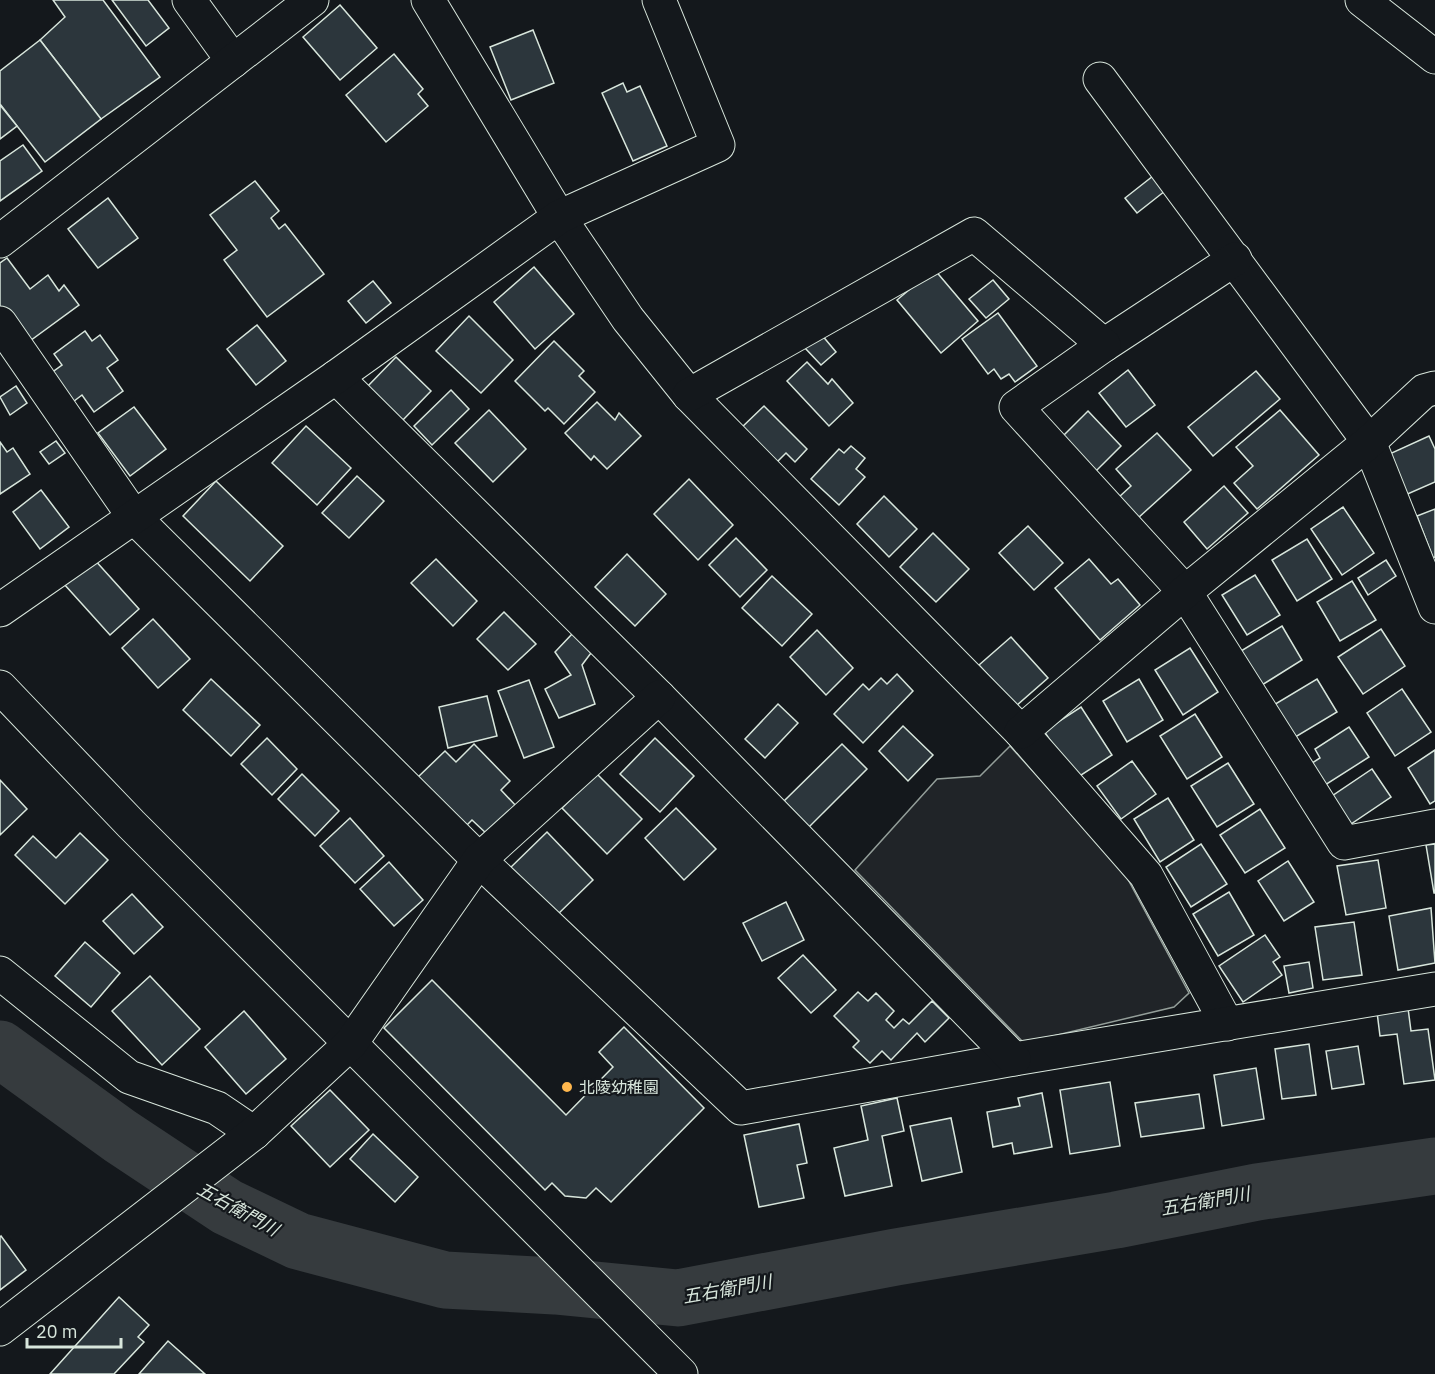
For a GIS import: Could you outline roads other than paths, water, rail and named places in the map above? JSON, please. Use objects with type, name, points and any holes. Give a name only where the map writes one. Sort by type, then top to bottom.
[{"type":"main road","points":[[189,0],[233,61]]},
{"type":"main road","points":[[0,241],[312,0]]},
{"type":"main road","points":[[428,0],[559,217],[628,320],[689,395],[1021,732],[1146,876],[1227,1024]]},
{"type":"main road","points":[[0,610],[336,377],[559,217],[718,145],[658,0]]},
{"type":"main road","points":[[1362,0],[1435,57]]},
{"type":"main road","points":[[1100,79],[1369,442],[1435,607]]},
{"type":"main road","points":[[689,395],[974,234],[1104,345]]},
{"type":"main road","points":[[1235,259],[1104,345],[1016,407],[1185,592],[1344,843],[1435,826]]},
{"type":"main road","points":[[0,323],[134,518],[479,860],[741,1108],[1014,1059],[1435,989]]},
{"type":"main road","points":[[336,377],[658,697],[1014,1059]]},
{"type":"main road","points":[[1021,732],[1185,592],[1369,442],[1431,387]]},
{"type":"main road","points":[[0,687],[131,824],[681,1374]]},
{"type":"main road","points":[[0,1329],[254,1133],[351,1043],[479,860],[658,697]]},
{"type":"main road","points":[[0,973],[129,1077],[217,1108],[254,1133]]},
{"type":"waterway","name":"五右衛門川","points":[[0,1049],[120,1136],[227,1207],[298,1241],[445,1280],[555,1286],[678,1298],[896,1257],[1116,1220],[1257,1192],[1435,1166]]},
{"type":"place","name":"北陵幼稚園","points":[[567,1087]]}]
